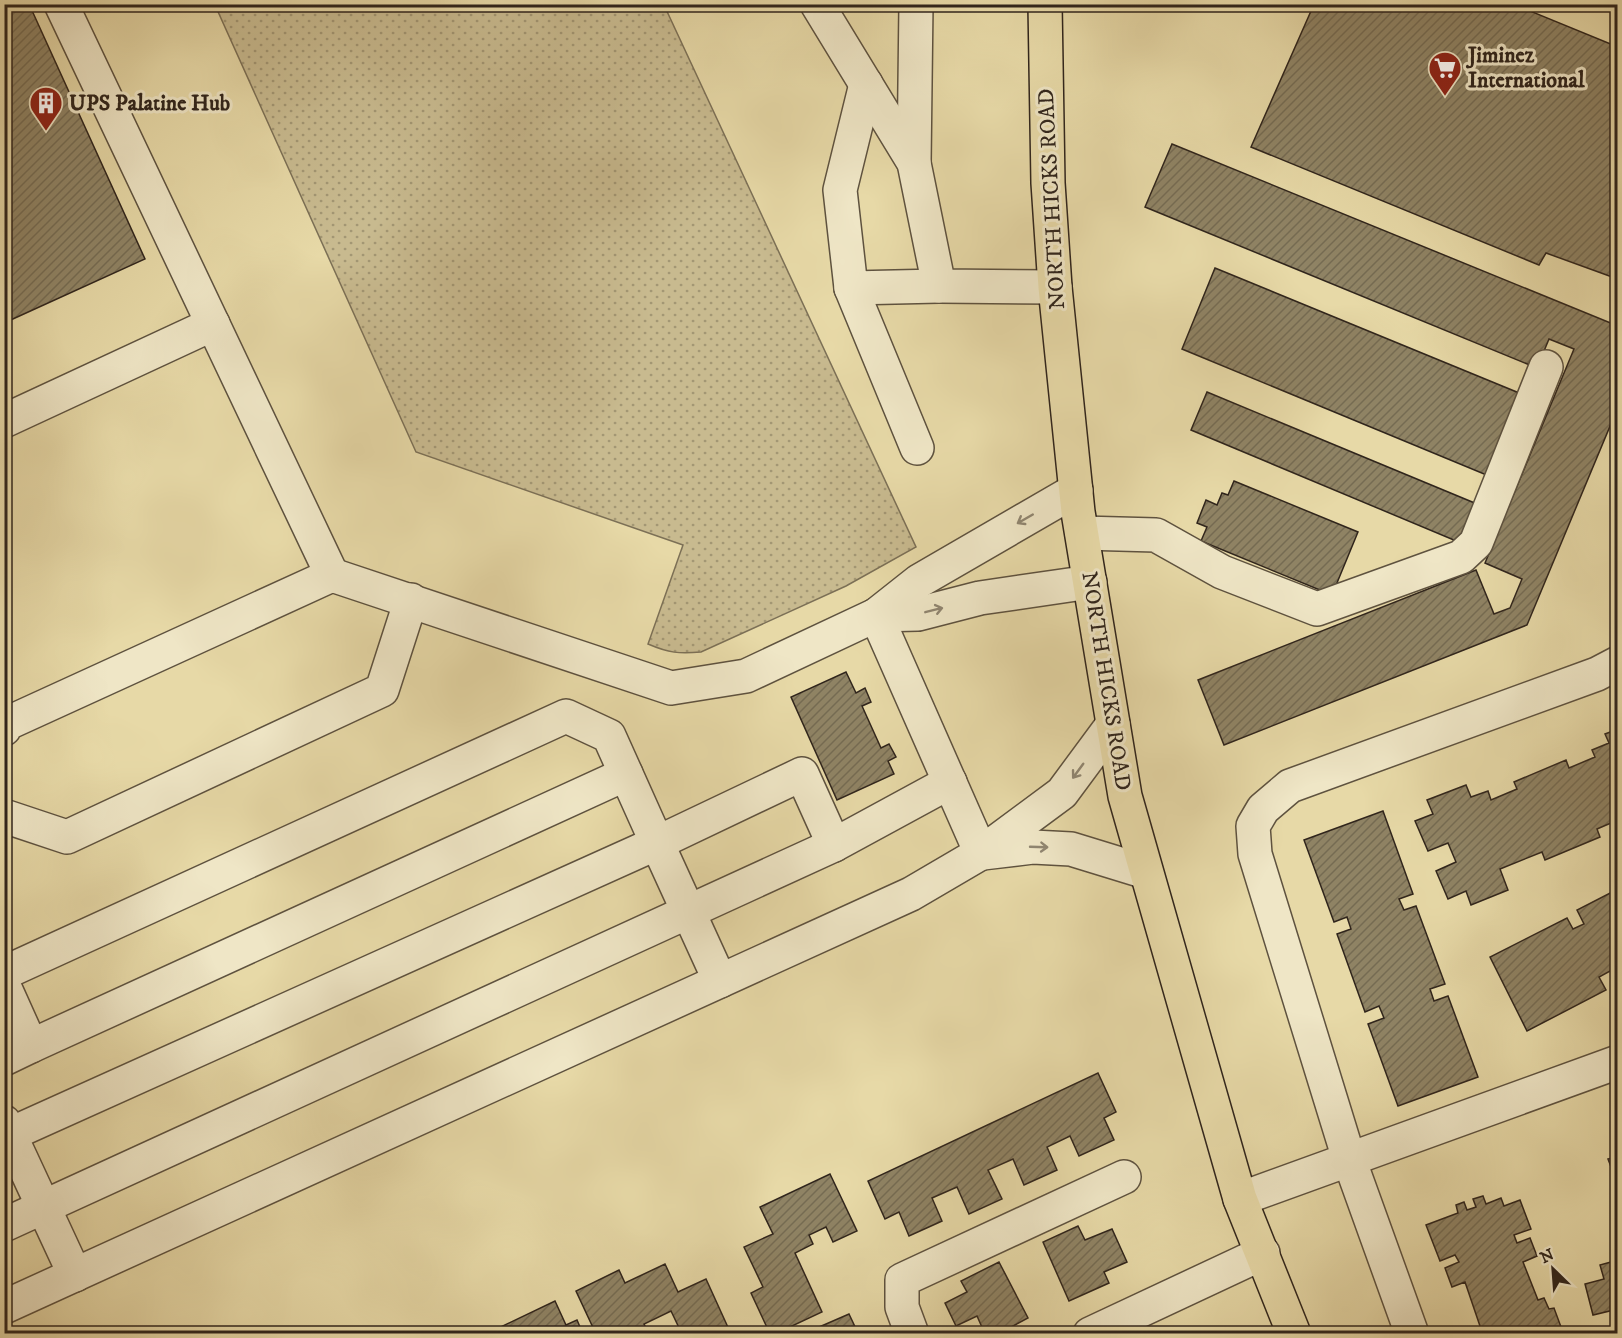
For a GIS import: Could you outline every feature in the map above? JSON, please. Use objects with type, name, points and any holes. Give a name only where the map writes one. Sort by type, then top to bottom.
[{"type":"main road","name":"NORTH HICKS ROAD","points":[[1045,4],[1048,183],[1055,287],[1076,490],[1125,796],[1240,1199],[1294,1334]]},
{"type":"street","points":[[61,4],[332,574]]},
{"type":"street","points":[[817,4],[914,163]]},
{"type":"street","points":[[916,4],[914,163],[939,286]]},
{"type":"street","points":[[866,84],[840,190],[851,288],[917,448]]},
{"type":"street","points":[[851,288],[1055,287]]},
{"type":"street","points":[[4,421],[213,324]]},
{"type":"street","points":[[1082,533],[1156,535],[1222,572],[1317,609],[1461,557],[1476,543],[1546,367]]},
{"type":"street","points":[[4,729],[6,724],[332,574],[670,688],[746,676],[876,615],[919,581],[1076,490]]},
{"type":"street","points":[[876,615],[918,614],[980,598],[1090,582]]},
{"type":"street","points":[[4,816],[68,837],[382,690],[411,600]]},
{"type":"street","points":[[876,615],[981,853]]},
{"type":"street","points":[[1412,1334],[1349,1159],[1255,854],[1253,826],[1263,809],[1290,786],[1597,674],[1617,663]]},
{"type":"street","points":[[4,973],[566,716],[609,736],[720,981]]},
{"type":"street","points":[[4,1307],[911,894],[981,853],[1062,793],[1113,724]]},
{"type":"street","points":[[4,986],[18,1052],[626,774]]},
{"type":"street","points":[[75,1275],[6,1131],[657,843],[802,774],[834,844]]},
{"type":"street","points":[[4,1225],[834,844],[950,782]]},
{"type":"street","points":[[981,853],[1033,847],[1071,849],[1146,872]]},
{"type":"street","points":[[1240,1199],[1617,1062]]},
{"type":"street","points":[[912,1334],[902,1307],[902,1280],[1124,1177]]},
{"type":"street","points":[[1090,1334],[1263,1253]]},
{"type":"shaded area","points":[[215,5],[664,5],[916,547],[846,586],[701,652],[674,652],[648,644],[683,545],[416,452]]},
{"type":"building","name":"UPS Palatine Hub","points":[[4,4],[29,4],[145,259],[4,323]]},
{"type":"building","name":"Jiminez International","points":[[1323,4],[1513,4],[1618,47],[1618,272],[1615,278],[1546,253],[1539,265],[1251,147],[1311,11]]},
{"type":"building","points":[[1172,144],[1618,326],[1618,407],[1527,625],[1224,745],[1198,680],[1476,570],[1494,614],[1510,608],[1522,579],[1485,563],[1574,349],[1549,339],[1537,368],[1145,207]]},
{"type":"building","points":[[1215,268],[1524,395],[1489,476],[1182,349]]},
{"type":"building","points":[[1207,392],[1477,504],[1461,543],[1191,430]]},
{"type":"building","points":[[1234,481],[1358,532],[1332,595],[1201,541],[1207,527],[1197,523],[1206,500],[1217,505],[1222,493],[1228,495]]},
{"type":"building","points":[[846,672],[856,693],[865,688],[871,702],[862,706],[881,748],[889,744],[896,757],[888,761],[894,774],[837,800],[791,697]]},
{"type":"building","points":[[1618,729],[1618,820],[1597,829],[1600,837],[1545,860],[1542,852],[1500,869],[1508,890],[1471,905],[1466,891],[1448,899],[1436,871],[1456,862],[1448,843],[1428,851],[1415,821],[1433,814],[1427,800],[1466,785],[1471,797],[1488,791],[1491,800],[1517,789],[1514,782],[1566,760],[1569,768],[1595,757],[1592,750],[1609,743],[1605,734]]},
{"type":"building","points":[[1383,811],[1413,894],[1399,899],[1404,910],[1416,906],[1445,984],[1430,989],[1434,1001],[1448,996],[1478,1077],[1398,1106],[1368,1024],[1384,1018],[1379,1006],[1365,1012],[1337,934],[1351,929],[1347,917],[1334,922],[1304,840]]},
{"type":"building","points":[[1618,889],[1618,982],[1610,971],[1599,977],[1606,990],[1527,1031],[1490,957],[1567,918],[1573,929],[1584,924],[1577,910]]},
{"type":"building","points":[[1098,1073],[1116,1112],[1104,1118],[1114,1140],[1079,1156],[1070,1136],[1047,1147],[1057,1170],[1024,1185],[1013,1159],[988,1170],[1002,1199],[969,1214],[957,1187],[932,1198],[942,1221],[909,1236],[899,1212],[885,1219],[868,1181]]},
{"type":"building","points":[[1618,1124],[1618,1185],[1608,1159],[1612,1158]]},
{"type":"building","points":[[830,1174],[857,1231],[833,1242],[826,1227],[809,1235],[813,1244],[795,1253],[822,1312],[775,1334],[770,1334],[751,1293],[763,1287],[744,1247],[773,1234],[760,1207]]},
{"type":"building","points":[[1483,1196],[1486,1204],[1501,1198],[1504,1206],[1520,1200],[1531,1229],[1514,1235],[1517,1243],[1530,1238],[1537,1256],[1523,1262],[1538,1300],[1544,1298],[1549,1309],[1554,1308],[1561,1327],[1547,1332],[1548,1334],[1479,1334],[1482,1332],[1465,1282],[1452,1287],[1445,1268],[1459,1262],[1455,1255],[1440,1261],[1426,1225],[1458,1213],[1456,1205],[1464,1202],[1467,1210],[1476,1207],[1473,1199]]},
{"type":"building","points":[[1078,1226],[1085,1240],[1112,1229],[1127,1262],[1104,1272],[1109,1283],[1069,1301],[1043,1242]]},
{"type":"building","points":[[1618,1260],[1618,1324],[1614,1310],[1593,1315],[1585,1284],[1604,1279],[1600,1265]]},
{"type":"building","points":[[999,1262],[1028,1318],[998,1334],[985,1334],[977,1316],[956,1326],[945,1303],[967,1292],[961,1281]]},
{"type":"building","points":[[665,1264],[678,1292],[706,1279],[731,1334],[682,1334],[671,1311],[644,1324],[646,1328],[634,1334],[596,1334],[576,1291],[619,1270],[625,1283]]},
{"type":"building","points":[[555,1301],[566,1325],[577,1320],[583,1334],[486,1334]]},
{"type":"building","points":[[849,1314],[857,1331],[852,1334],[803,1334]]},
{"type":"place","name":"Jiminez International","points":[[1445,97]]},
{"type":"place","name":"UPS Palatine Hub","points":[[46,132]]}]
